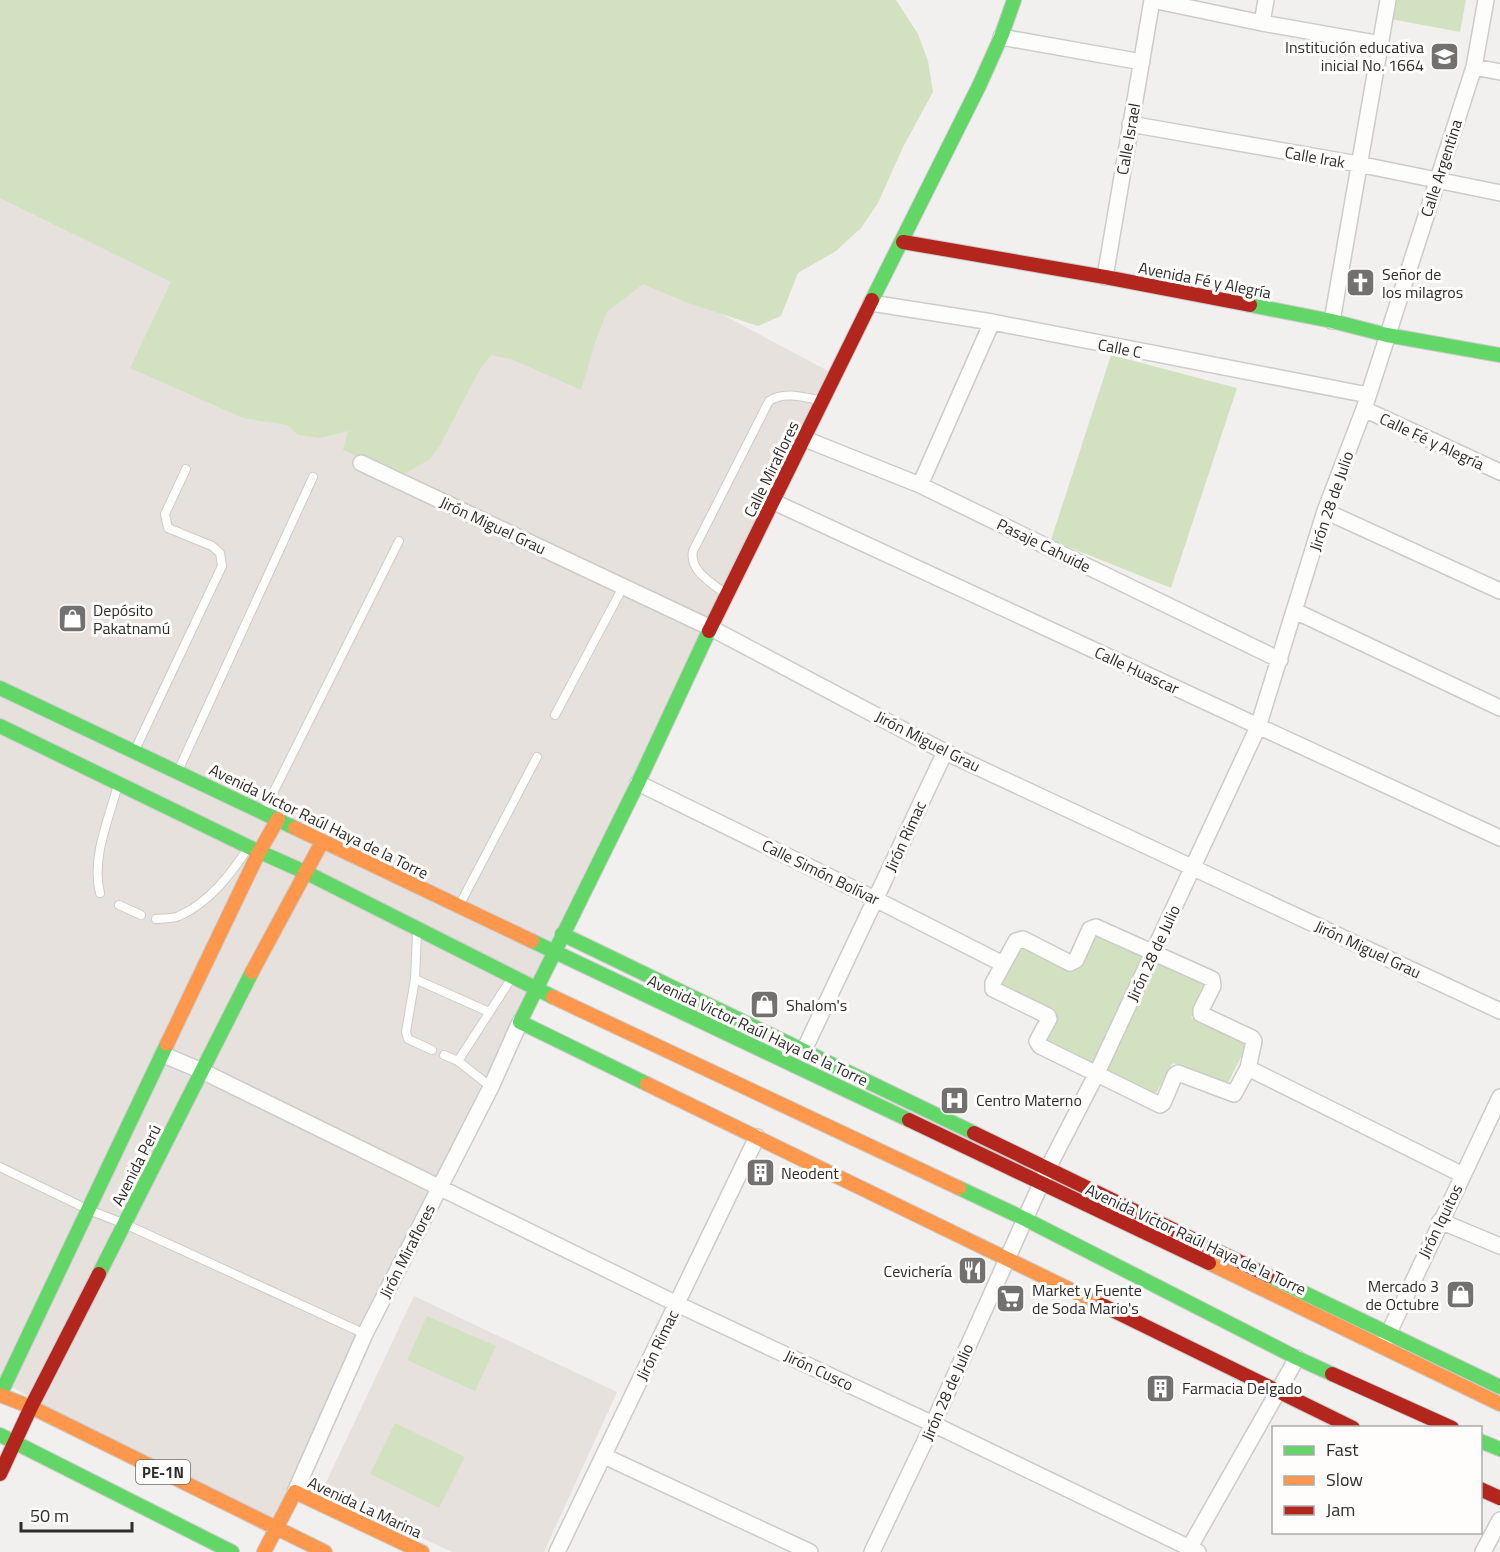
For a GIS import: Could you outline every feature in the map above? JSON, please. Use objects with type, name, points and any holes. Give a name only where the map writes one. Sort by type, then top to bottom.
[{"type":"main road","name":"Calle Miraflores","points":[[554,952],[822,400],[980,86],[1014,0]]},
{"type":"main road","name":"Avenida Fé y Alegría","points":[[903,242],[1105,277],[1332,321],[1387,335],[1500,355]]},
{"type":"main road","name":"Avenida Victor Raúl Haya de la Torre","points":[[0,688],[1041,1184],[1385,1340],[1500,1404]]},
{"type":"main road","points":[[0,726],[307,873],[537,989],[1025,1219],[1297,1358],[1448,1426]]},
{"type":"main road","name":"Avenida Perú","points":[[0,1395],[164,1055],[254,849],[278,819]]},
{"type":"main road","name":"Avenida Perú","points":[[0,1474],[31,1407],[277,923],[307,873],[322,842]]},
{"type":"main road","points":[[562,934],[1048,1168],[1385,1340],[1500,1387]]},
{"type":"main road","name":"Jirón Miraflores","points":[[520,1022],[554,952]]},
{"type":"main road","points":[[520,1022],[1349,1426]]},
{"type":"main road","name":"PE-1N","points":[[0,1395],[31,1407],[325,1552]]},
{"type":"main road","points":[[0,1435],[232,1552]]},
{"type":"main road","points":[[1482,1442],[1500,1449]]},
{"type":"main road","points":[[1482,1490],[1500,1498]]},
{"type":"main road","name":"Jirón Miraflores","points":[[264,1552],[294,1492]]},
{"type":"main road","name":"Avenida La Marina","points":[[294,1492],[422,1552]]},
{"type":"street","points":[[1152,0],[1262,23],[1381,44]]},
{"type":"street","name":"Calle Israel","points":[[1105,277],[1152,0]]},
{"type":"street","points":[[1262,23],[1266,0]]},
{"type":"street","points":[[1332,321],[1388,0]]},
{"type":"street","name":"Calle Argentina","points":[[1387,335],[1474,67],[1486,0]]},
{"type":"street","points":[[1001,37],[1142,62]]},
{"type":"street","points":[[1474,67],[1500,72]]},
{"type":"street","name":"Calle Irak","points":[[1130,124],[1358,164],[1500,193]]},
{"type":"street","name":"Calle C","points":[[871,303],[992,322],[1366,402]]},
{"type":"street","points":[[920,485],[992,322]]},
{"type":"street","name":"Jirón 28 de Julio","points":[[872,1552],[933,1424],[1048,1168],[1096,1075],[1258,727],[1325,511],[1366,402],[1387,335]]},
{"type":"street","name":"Calle Fé y Alegría","points":[[1366,402],[1500,472]]},
{"type":"street","name":"Pasaje Cahuide","points":[[805,439],[920,485],[1280,660]]},
{"type":"street","name":"Jirón Miguel Grau","points":[[361,463],[711,628],[945,752],[1500,1011]]},
{"type":"street","name":"Calle Huascar","points":[[774,502],[1500,838]]},
{"type":"street","points":[[1325,511],[1500,591]]},
{"type":"street","points":[[1295,611],[1500,708]]},
{"type":"street","name":"Jirón Rimac","points":[[804,1050],[945,752]]},
{"type":"street","name":"Calle Simón Bolívar","points":[[638,783],[1003,964]]},
{"type":"street","points":[[1096,927],[1212,979],[1213,986],[1201,1014],[1252,1038],[1254,1041],[1248,1068],[1234,1094],[1178,1073],[1160,1105],[1038,1044],[1037,1041],[1049,1018],[993,989],[993,983],[1003,964],[1016,941],[1023,939],[1073,963],[1090,929],[1096,927]]},
{"type":"street","name":"Jirón Miraflores","points":[[294,1492],[365,1334],[491,1087],[520,1022]]},
{"type":"street","name":"Jirón Cusco","points":[[164,1055],[202,1071],[677,1304],[933,1424],[1192,1551]]},
{"type":"street","points":[[1248,1068],[1463,1175]]},
{"type":"street","name":"Jirón Iquitos","points":[[1385,1340],[1500,1097]]},
{"type":"street","name":"Jirón Rimac","points":[[557,1552],[757,1137]]},
{"type":"street","points":[[1440,1221],[1500,1246]]},
{"type":"street","points":[[1192,1551],[1297,1358]]},
{"type":"street","points":[[604,1456],[810,1552]]},
{"type":"street","points":[[1483,1552],[1500,1520]]},
{"type":"lane","points":[[727,595],[693,566],[691,559],[693,551],[769,401],[784,395],[822,400]]},
{"type":"lane","points":[[134,752],[222,566],[220,553],[212,546],[168,528],[165,522],[165,514],[186,469]]},
{"type":"lane","points":[[177,772],[313,477]]},
{"type":"lane","points":[[264,813],[399,541]]},
{"type":"lane","points":[[555,715],[623,587]]},
{"type":"lane","points":[[459,907],[537,757]]},
{"type":"lane","points":[[100,893],[97,881],[100,851],[119,784]]},
{"type":"lane","points":[[156,919],[178,916],[208,897],[254,849]]},
{"type":"lane","points":[[119,904],[141,915]]},
{"type":"lane","points":[[417,928],[415,979],[406,1032],[408,1039],[432,1050]]},
{"type":"lane","points":[[458,1061],[513,976]]},
{"type":"lane","points":[[415,979],[489,1012]]},
{"type":"lane","points":[[444,1055],[458,1061],[491,1087]]},
{"type":"lane","points":[[0,1167],[89,1210],[125,1224],[365,1334]]},
{"type":"shaded area","points":[[0,146],[626,263],[828,371],[267,1534],[0,1380]]},
{"type":"shaded area","points":[[414,1296],[617,1392],[544,1552],[452,1552],[322,1491]]},
{"type":"green space","points":[[0,0],[896,0],[918,34],[928,61],[933,92],[903,147],[878,203],[861,228],[836,251],[798,273],[781,316],[758,326],[685,302],[643,284],[607,312],[581,390],[511,359],[491,355],[479,371],[439,447],[429,460],[400,476],[343,450],[348,431],[320,438],[298,435],[287,425],[243,418],[130,368],[171,282],[0,198]]},
{"type":"green space","points":[[1395,0],[1466,0],[1460,32],[1391,19]]},
{"type":"green space","points":[[1111,355],[1237,388],[1171,588],[1051,540]]},
{"type":"green space","points":[[1095,933],[1207,983],[1191,1018],[1247,1045],[1227,1085],[1173,1063],[1155,1095],[1044,1042],[1055,1013],[998,985],[1019,944],[1075,969]]},
{"type":"green space","points":[[427,1316],[496,1346],[475,1391],[407,1360]]},
{"type":"green space","points":[[395,1423],[465,1457],[439,1508],[370,1474]]},
{"type":"traffic: fast","points":[[872,300],[979,86],[1001,37],[1014,0]]},
{"type":"traffic: fast","points":[[1250,305],[1332,321],[1387,335],[1500,355]]},
{"type":"traffic: fast","points":[[647,1084],[520,1022],[638,783],[709,631]]},
{"type":"traffic: fast","points":[[0,688],[295,828]]},
{"type":"traffic: fast","points":[[0,726],[307,873],[553,997]]},
{"type":"traffic: fast","points":[[562,934],[974,1133]]},
{"type":"traffic: fast","points":[[532,941],[909,1120]]},
{"type":"traffic: fast","points":[[99,1274],[252,972]]},
{"type":"traffic: fast","points":[[0,1395],[167,1044]]},
{"type":"traffic: fast","points":[[959,1188],[1332,1374]]},
{"type":"traffic: fast","points":[[1269,1276],[1500,1387]]},
{"type":"traffic: fast","points":[[0,1435],[232,1552]]},
{"type":"traffic: fast","points":[[1482,1442],[1500,1449]]},
{"type":"traffic: slow","points":[[167,1044],[259,852],[278,819]]},
{"type":"traffic: slow","points":[[295,828],[532,941]]},
{"type":"traffic: slow","points":[[252,972],[322,842]]},
{"type":"traffic: slow","points":[[553,997],[959,1188]]},
{"type":"traffic: slow","points":[[647,1084],[1102,1305]]},
{"type":"traffic: slow","points":[[1209,1263],[1500,1404]]},
{"type":"traffic: slow","points":[[0,1395],[31,1407],[325,1552]]},
{"type":"traffic: slow","points":[[264,1552],[295,1492],[422,1552]]},
{"type":"traffic: jam","points":[[903,242],[1250,305]]},
{"type":"traffic: jam","points":[[709,631],[872,300]]},
{"type":"traffic: jam","points":[[909,1120],[1209,1263]]},
{"type":"traffic: jam","points":[[974,1133],[1269,1276]]},
{"type":"traffic: jam","points":[[0,1474],[31,1407],[99,1274]]},
{"type":"traffic: jam","points":[[1102,1305],[1349,1426]]},
{"type":"traffic: jam","points":[[1332,1374],[1448,1426]]},
{"type":"traffic: jam","points":[[1482,1490],[1500,1498]]},
{"type":"place","name":"Institución educativa inicial No. 1664","points":[[1445,56]]},
{"type":"place","name":"Señor de los milagros","points":[[1361,283]]},
{"type":"place","name":"Depósito Pakatnamú","points":[[72,619]]},
{"type":"place","name":"Shalom's","points":[[765,1005]]},
{"type":"place","name":"Centro Materno","points":[[955,1100]]},
{"type":"place","name":"Neodent","points":[[760,1173]]},
{"type":"place","name":"Cevichería","points":[[973,1271]]},
{"type":"place","name":"Mercado 3 de Octubre","points":[[1460,1295]]},
{"type":"place","name":"Market y Fuente de Soda Mario's","points":[[1011,1299]]},
{"type":"place","name":"Farmacia Delgado","points":[[1161,1388]]}]
